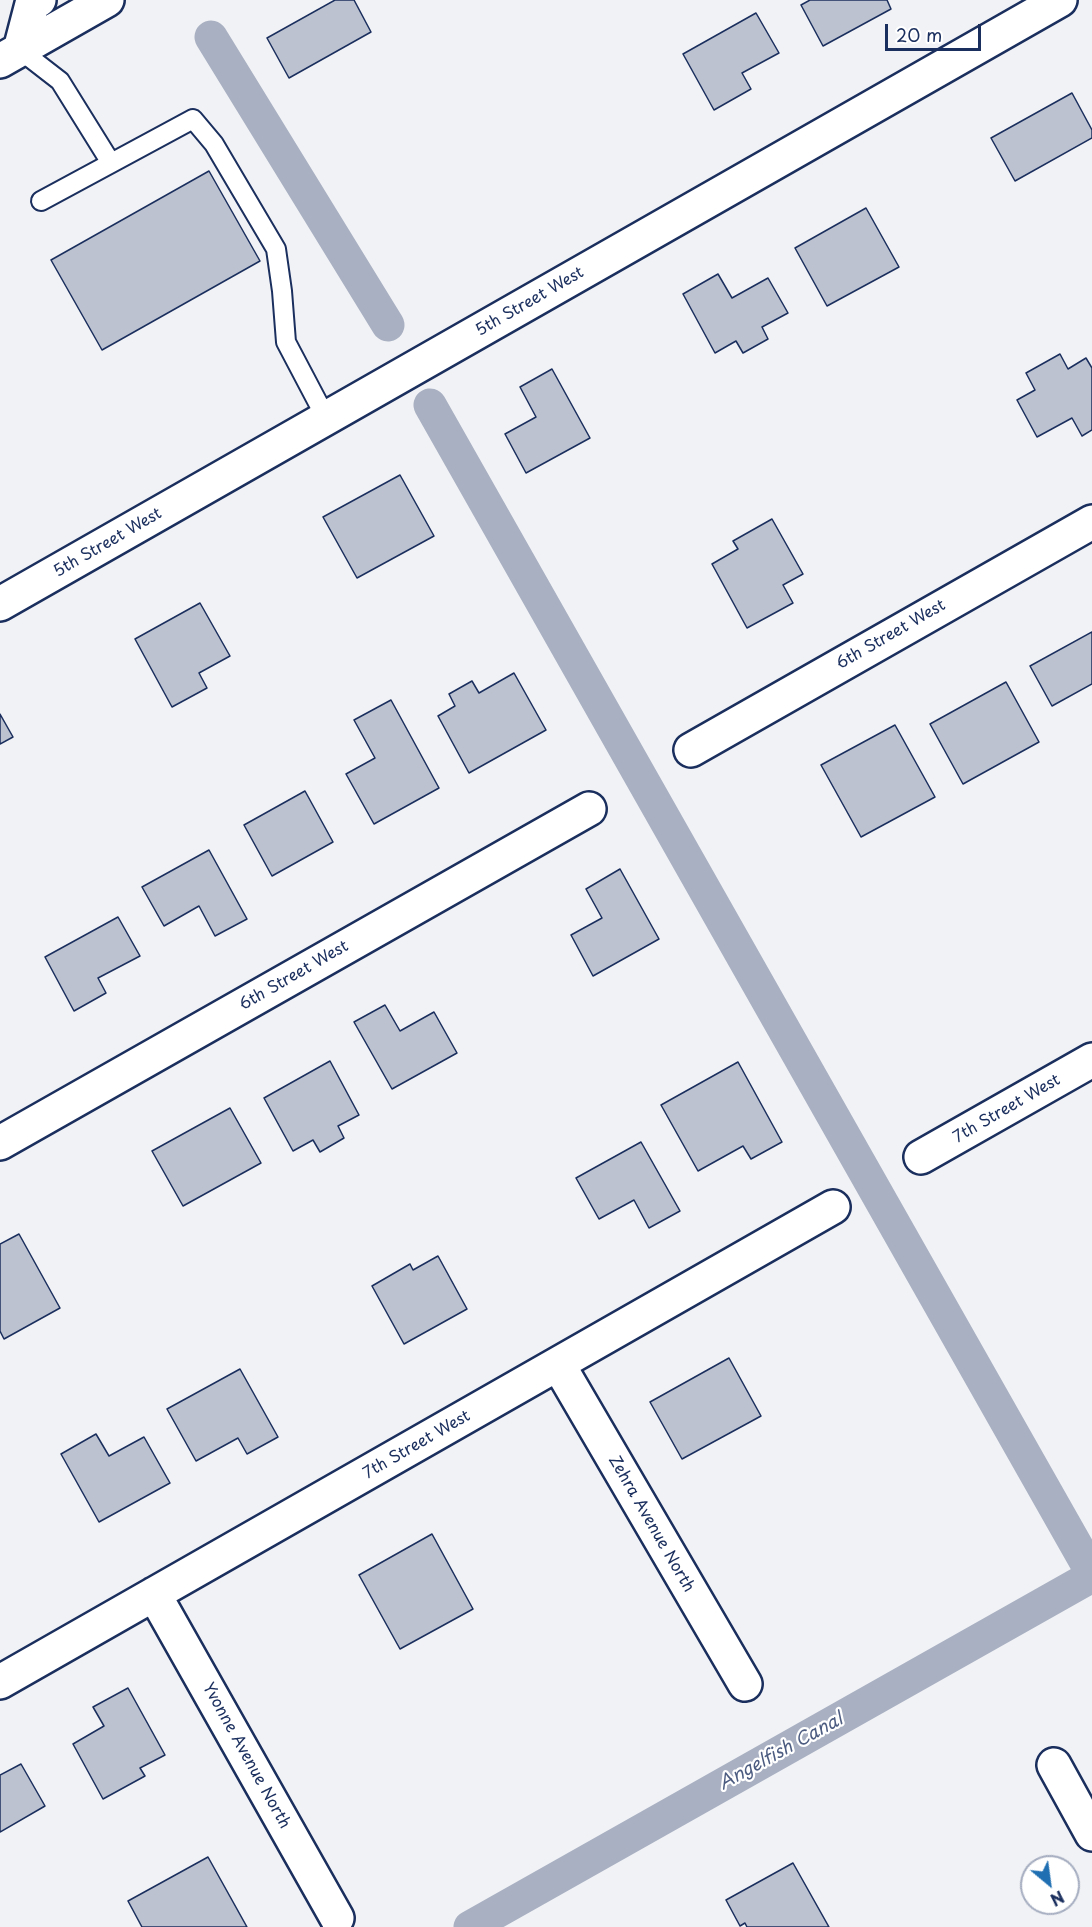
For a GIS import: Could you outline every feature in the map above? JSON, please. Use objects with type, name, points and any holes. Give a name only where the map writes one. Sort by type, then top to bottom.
[{"type":"street","points":[[10,55],[32,4],[39,0]]},
{"type":"street","points":[[10,55],[107,0]]},
{"type":"street","name":"5th Street West","points":[[0,604],[1060,0]]},
{"type":"street","name":"6th Street West","points":[[691,750],[1092,522]]},
{"type":"street","name":"6th Street West","points":[[0,1143],[589,809]]},
{"type":"street","name":"7th Street West","points":[[921,1157],[1092,1060]]},
{"type":"street","name":"7th Street West","points":[[0,1682],[833,1207]]},
{"type":"street","name":"Zehra Avenue North","points":[[558,1364],[745,1684]]},
{"type":"street","name":"Yvonne Avenue North","points":[[154,1594],[337,1918]]},
{"type":"street","points":[[1054,1765],[1092,1834]]},
{"type":"lane","points":[[10,55],[60,81],[111,163]]},
{"type":"lane","points":[[41,201],[193,118],[214,144],[276,249],[286,342],[326,418]]},
{"type":"building","points":[[335,0],[354,0],[371,32],[289,78],[267,38]]},
{"type":"building","points":[[810,0],[887,0],[891,9],[823,46],[801,5]]},
{"type":"building","points":[[756,13],[779,53],[742,73],[751,89],[714,110],[683,54]]},
{"type":"building","points":[[1072,93],[1092,130],[1092,138],[1015,181],[991,138]]},
{"type":"building","points":[[209,171],[260,261],[102,350],[51,260]]},
{"type":"building","points":[[866,208],[899,267],[827,306],[795,248]]},
{"type":"building","points":[[718,274],[732,298],[768,278],[788,313],[762,327],[768,339],[743,353],[736,341],[715,353],[683,294]]},
{"type":"building","points":[[1060,354],[1068,369],[1086,358],[1092,368],[1092,430],[1082,436],[1072,418],[1037,437],[1017,400],[1035,390],[1026,373]]},
{"type":"building","points":[[552,369],[590,438],[526,473],[505,434],[536,417],[520,387]]},
{"type":"building","points":[[400,475],[434,536],[357,578],[323,517]]},
{"type":"building","points":[[772,519],[803,574],[783,585],[793,603],[747,628],[712,564],[738,549],[733,541]]},
{"type":"building","points":[[200,603],[230,656],[199,673],[207,688],[172,707],[135,639]]},
{"type":"building","points":[[1092,632],[1092,684],[1052,706],[1030,666]]},
{"type":"building","points":[[514,673],[546,730],[469,773],[438,716],[455,706],[449,694],[472,681],[479,693]]},
{"type":"building","points":[[1006,682],[1039,742],[963,784],[930,724]]},
{"type":"building","points":[[391,700],[439,788],[374,824],[346,774],[375,758],[354,720]]},
{"type":"building","points":[[0,714],[13,737],[0,744]]},
{"type":"building","points":[[895,725],[935,797],[861,837],[821,765]]},
{"type":"building","points":[[305,791],[333,842],[272,876],[244,825]]},
{"type":"building","points":[[209,850],[247,919],[215,936],[199,906],[164,926],[142,887]]},
{"type":"building","points":[[620,869],[659,939],[593,976],[571,935],[602,918],[586,889]]},
{"type":"building","points":[[118,917],[140,956],[98,978],[106,993],[74,1011],[45,957]]},
{"type":"building","points":[[385,1005],[400,1031],[434,1012],[457,1053],[392,1089],[354,1022]]},
{"type":"building","points":[[330,1061],[359,1115],[338,1126],[344,1138],[320,1152],[313,1140],[293,1151],[264,1098]]},
{"type":"building","points":[[738,1062],[782,1142],[751,1159],[743,1146],[698,1171],[661,1105]]},
{"type":"building","points":[[230,1108],[261,1163],[183,1206],[152,1151]]},
{"type":"building","points":[[641,1142],[680,1211],[649,1228],[634,1200],[599,1219],[576,1178]]},
{"type":"building","points":[[19,1234],[60,1308],[4,1339],[0,1331],[0,1244]]},
{"type":"building","points":[[438,1256],[467,1309],[404,1344],[372,1286],[410,1264],[413,1270]]},
{"type":"building","points":[[729,1358],[761,1416],[682,1459],[650,1402]]},
{"type":"building","points":[[240,1369],[278,1437],[247,1454],[238,1438],[196,1461],[167,1409]]},
{"type":"building","points":[[96,1434],[109,1456],[144,1437],[170,1483],[99,1522],[61,1454]]},
{"type":"building","points":[[432,1534],[473,1609],[400,1649],[359,1575]]},
{"type":"building","points":[[128,1688],[165,1755],[140,1768],[145,1776],[103,1799],[73,1744],[104,1726],[93,1707]]},
{"type":"building","points":[[21,1764],[45,1806],[0,1832],[0,1775]]},
{"type":"building","points":[[208,1857],[247,1927],[142,1927],[128,1901]]},
{"type":"building","points":[[793,1863],[829,1927],[747,1927],[745,1923],[740,1926],[726,1900]]},
{"type":"waterway","points":[[211,37],[388,325]]},
{"type":"waterway","points":[[430,405],[1092,1573]]},
{"type":"waterway","name":"Angelfish Canal","points":[[470,1927],[1092,1576]]}]
